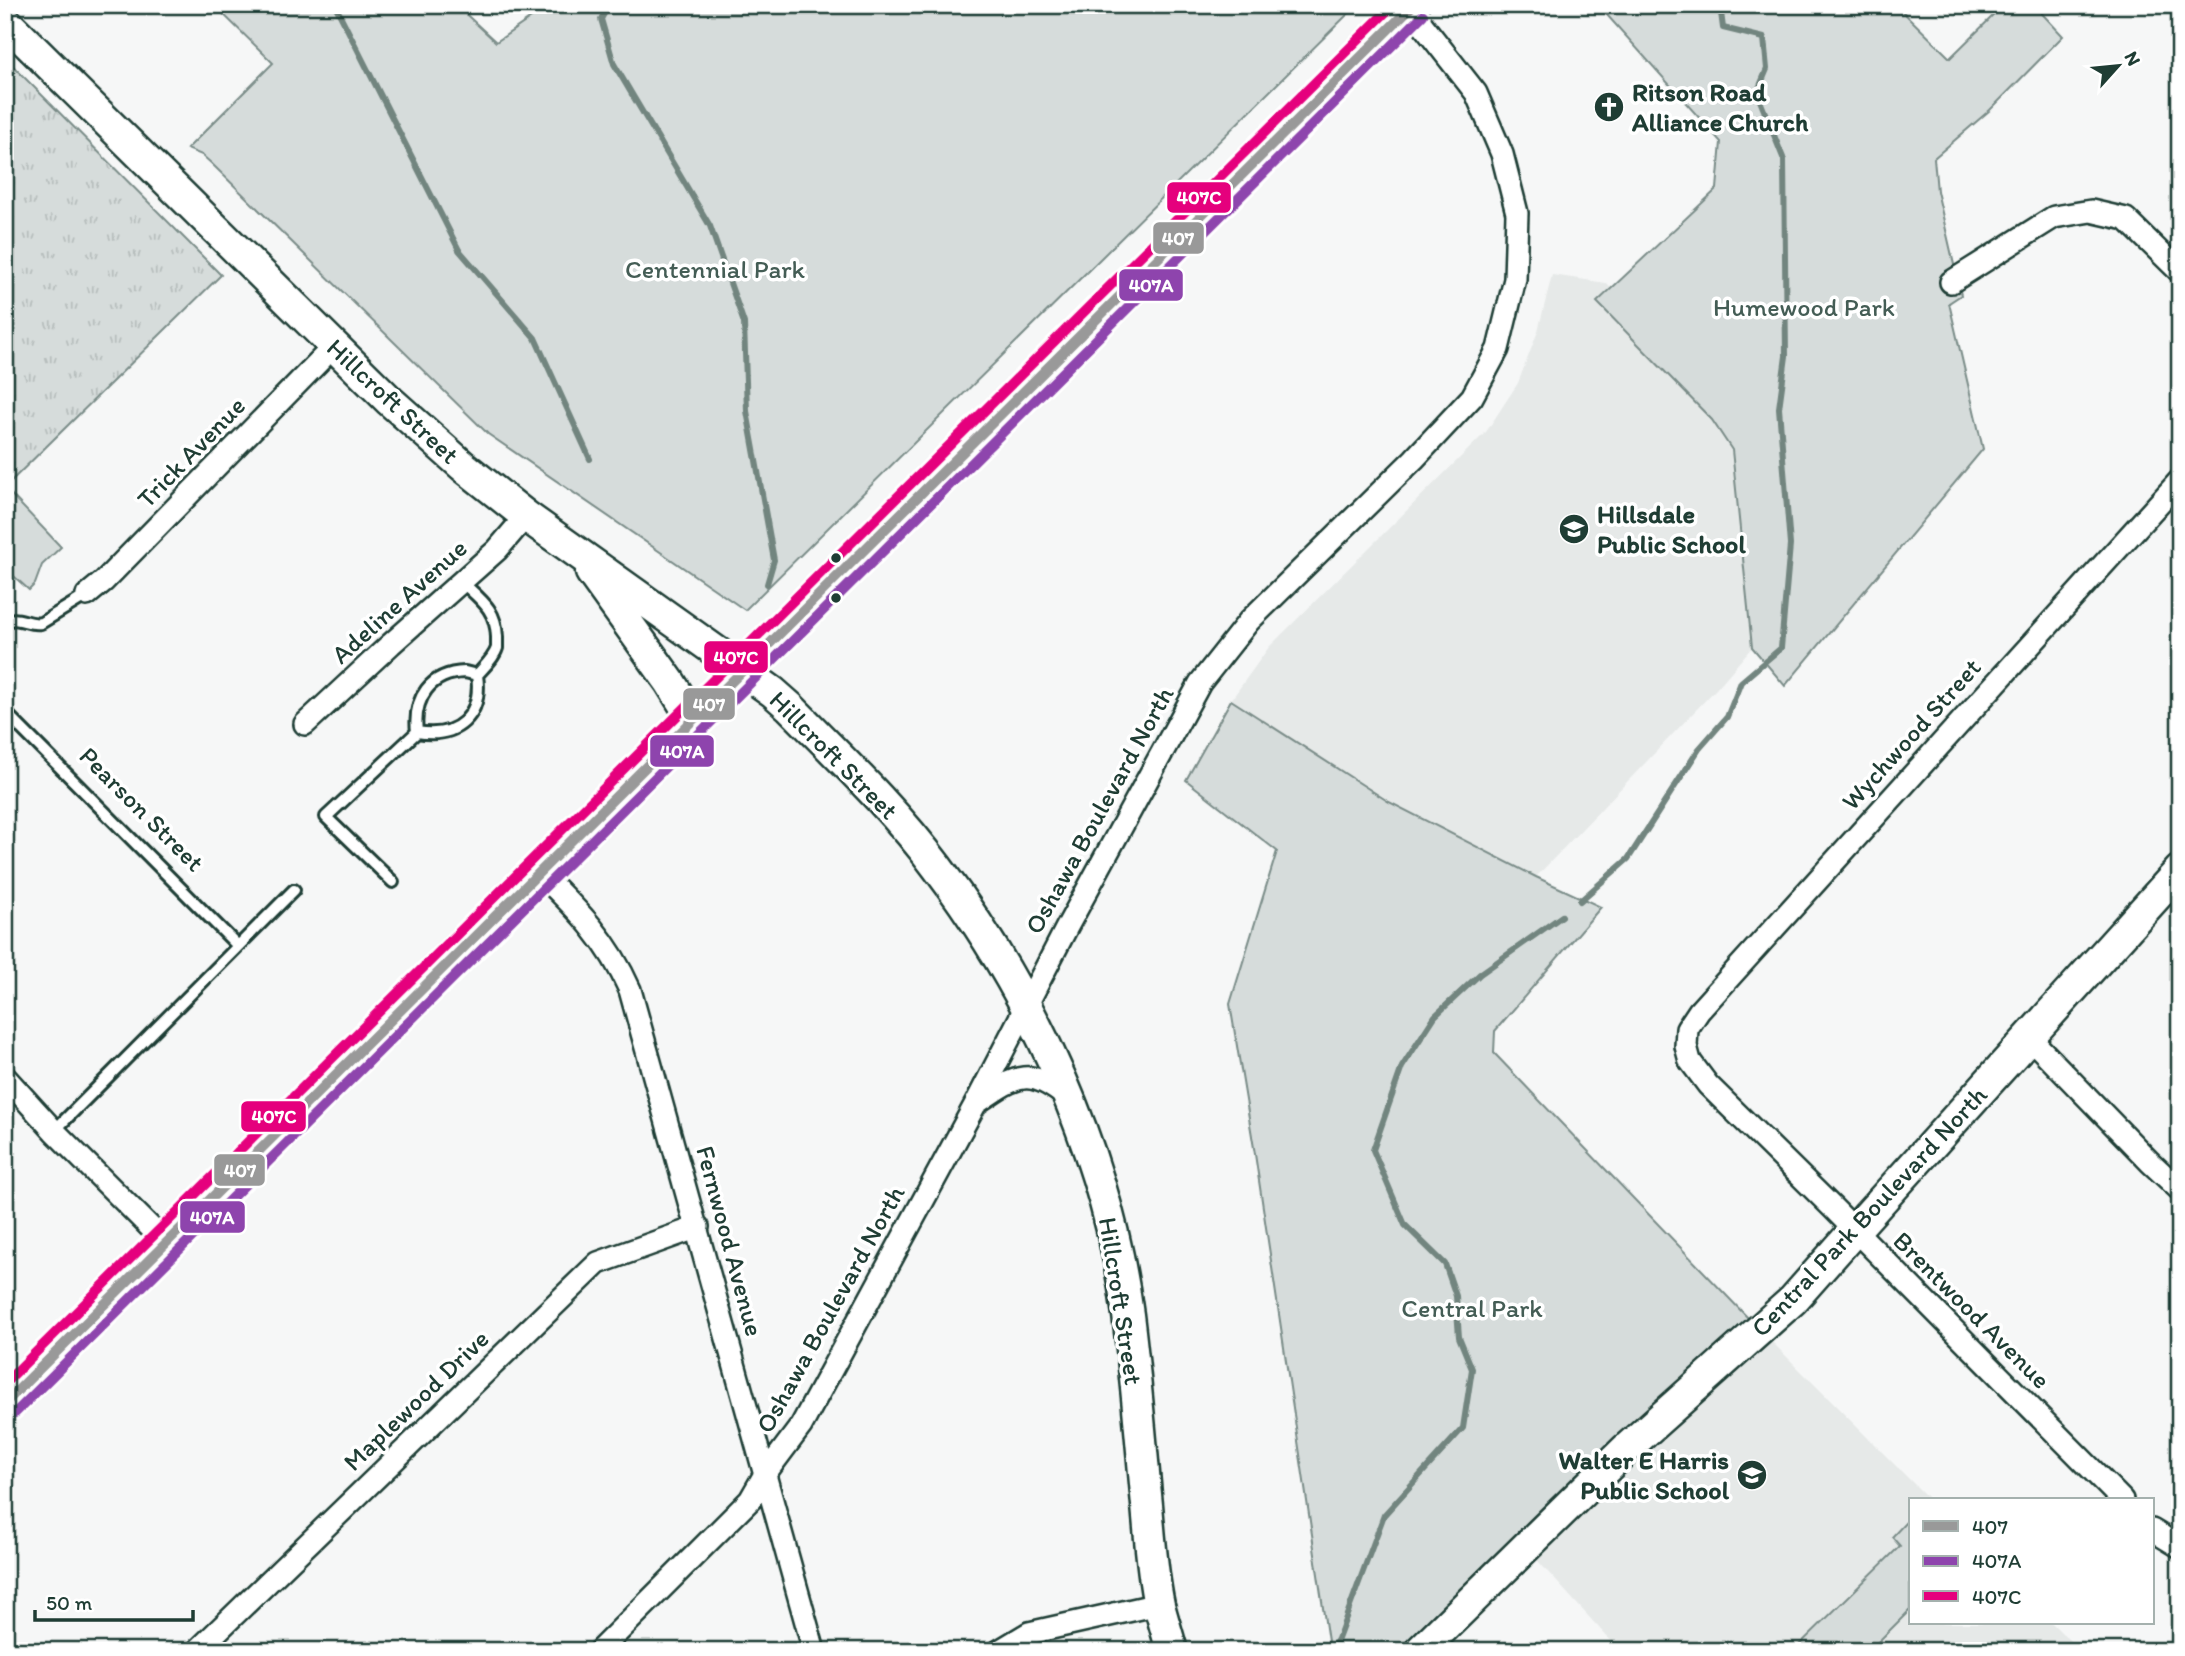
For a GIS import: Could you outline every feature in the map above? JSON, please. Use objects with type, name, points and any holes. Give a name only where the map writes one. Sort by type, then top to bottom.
[{"type":"street","points":[[5,1403],[1410,6]]},
{"type":"street","name":"Oshawa Boulevard North","points":[[598,1651],[750,1500],[765,1474],[801,1426],[1200,683],[1249,621],[1414,459],[1472,397],[1498,349],[1516,279],[1517,213],[1502,154],[1476,93],[1410,6]]},
{"type":"street","name":"Hillcroft Street","points":[[5,21],[390,401],[463,466],[526,516],[773,692],[902,823],[968,908],[1025,1005],[1072,1101],[1103,1197],[1119,1261],[1128,1315],[1151,1544],[1159,1604],[1172,1651]]},
{"type":"street","points":[[1951,282],[2054,217],[2091,211],[2126,219],[2180,272]]},
{"type":"street","name":"Trick Avenue","points":[[87,595],[334,346]]},
{"type":"street","name":"Wychwood Street","points":[[1687,1029],[1716,991],[2180,480]]},
{"type":"street","name":"Adeline Avenue","points":[[305,724],[498,550],[526,516]]},
{"type":"street","points":[[565,543],[589,569],[662,670],[693,719]]},
{"type":"street","name":"Central Park Boulevard North","points":[[1420,1651],[1626,1449],[1793,1300],[2180,870]]},
{"type":"street","name":"Fernwood Avenue","points":[[540,873],[607,944],[630,990],[814,1651]]},
{"type":"street","name":"Brentwood Avenue","points":[[1687,1029],[1686,1045],[1690,1061],[1708,1085],[2120,1498]]},
{"type":"street","points":[[2029,1037],[2180,1190]]},
{"type":"street","points":[[5,1077],[54,1131],[165,1242]]},
{"type":"street","points":[[976,1103],[1007,1081],[1023,1078],[1051,1084],[1072,1101]]},
{"type":"street","name":"Maplewood Drive","points":[[197,1651],[597,1263],[698,1227]]},
{"type":"street","points":[[2154,1531],[2180,1547]]},
{"type":"street","points":[[999,1651],[1029,1633],[1159,1604]]},
{"type":"lane","points":[[417,732],[443,734],[462,723],[478,697],[477,675],[497,647],[495,618],[489,608],[462,582]]},
{"type":"lane","points":[[5,622],[17,618],[33,625],[41,623],[87,595]]},
{"type":"lane","points":[[417,732],[416,715],[429,687],[446,674],[465,672],[477,675]]},
{"type":"lane","name":"Pearson Street","points":[[5,712],[238,946]]},
{"type":"lane","points":[[393,882],[326,817],[417,732]]},
{"type":"lane","points":[[54,1131],[293,890]]},
{"type":"shaded area","name":"Hillsdale Public School","points":[[1552,275],[1606,283],[1752,433],[1771,625],[1717,688],[1536,877],[1389,802],[1231,700],[1269,647],[1486,432],[1518,383],[1538,331]]},
{"type":"shaded area","name":"Walter E Harris Public School","points":[[1762,1332],[1928,1498],[1909,1498],[1909,1624],[2053,1624],[2080,1651],[1620,1651],[1527,1549]]},
{"type":"green space","name":"Centennial Park","points":[[214,5],[456,5],[496,42],[550,5],[1357,5],[745,610],[488,434],[212,164],[202,155],[187,149],[273,63]]},
{"type":"green space","name":"Humewood Park","points":[[1598,5],[1896,5],[1950,58],[2004,5],[2034,5],[2063,36],[1990,110],[1934,158],[1937,191],[1961,295],[1949,303],[1983,449],[1785,686],[1752,647],[1732,450],[1712,420],[1597,302],[1717,189],[1721,142]]},
{"type":"green space","points":[[5,58],[221,275],[5,487]]},
{"type":"green space","points":[[5,488],[61,547],[42,565],[35,584],[29,590],[5,568]]},
{"type":"green space","name":"Central Park","points":[[1231,700],[1389,802],[1601,907],[1495,1031],[1494,1053],[1749,1319],[1613,1439],[1397,1651],[1330,1651],[1329,1648],[1230,1004],[1277,851],[1186,780]]},
{"type":"green space","points":[[1907,1521],[1909,1523],[1909,1611],[1869,1651],[1793,1651],[1900,1546],[1892,1537]]},
{"type":"waterway","points":[[335,5],[459,250],[535,338],[590,459]]},
{"type":"waterway","points":[[609,5],[601,19],[614,64],[710,226],[744,323],[747,411],[774,560],[767,584]]},
{"type":"waterway","points":[[1580,901],[1628,859],[1699,749],[1727,717],[1741,682],[1781,648],[1790,545],[1779,408],[1786,356],[1784,160],[1757,93],[1767,69],[1764,38],[1723,28],[1720,5]]},
{"type":"waterway","points":[[1331,1651],[1338,1639],[1384,1515],[1463,1428],[1472,1369],[1459,1337],[1456,1296],[1445,1264],[1405,1225],[1373,1150],[1402,1067],[1435,1016],[1480,974],[1562,916]]},
{"type":"transit line","name":"407C","points":[[5,1383],[1393,5]]},
{"type":"transit line","name":"407","points":[[5,1403],[1413,5]]},
{"type":"transit line","name":"407A","points":[[15,1413],[1423,15]]},
{"type":"place","name":"Ritson Road Alliance Church","points":[[1609,107]]},
{"type":"place","name":"Hillsdale Public School","points":[[1574,529]]},
{"type":"place","name":"Walter E Harris Public School","points":[[1752,1475]]}]
